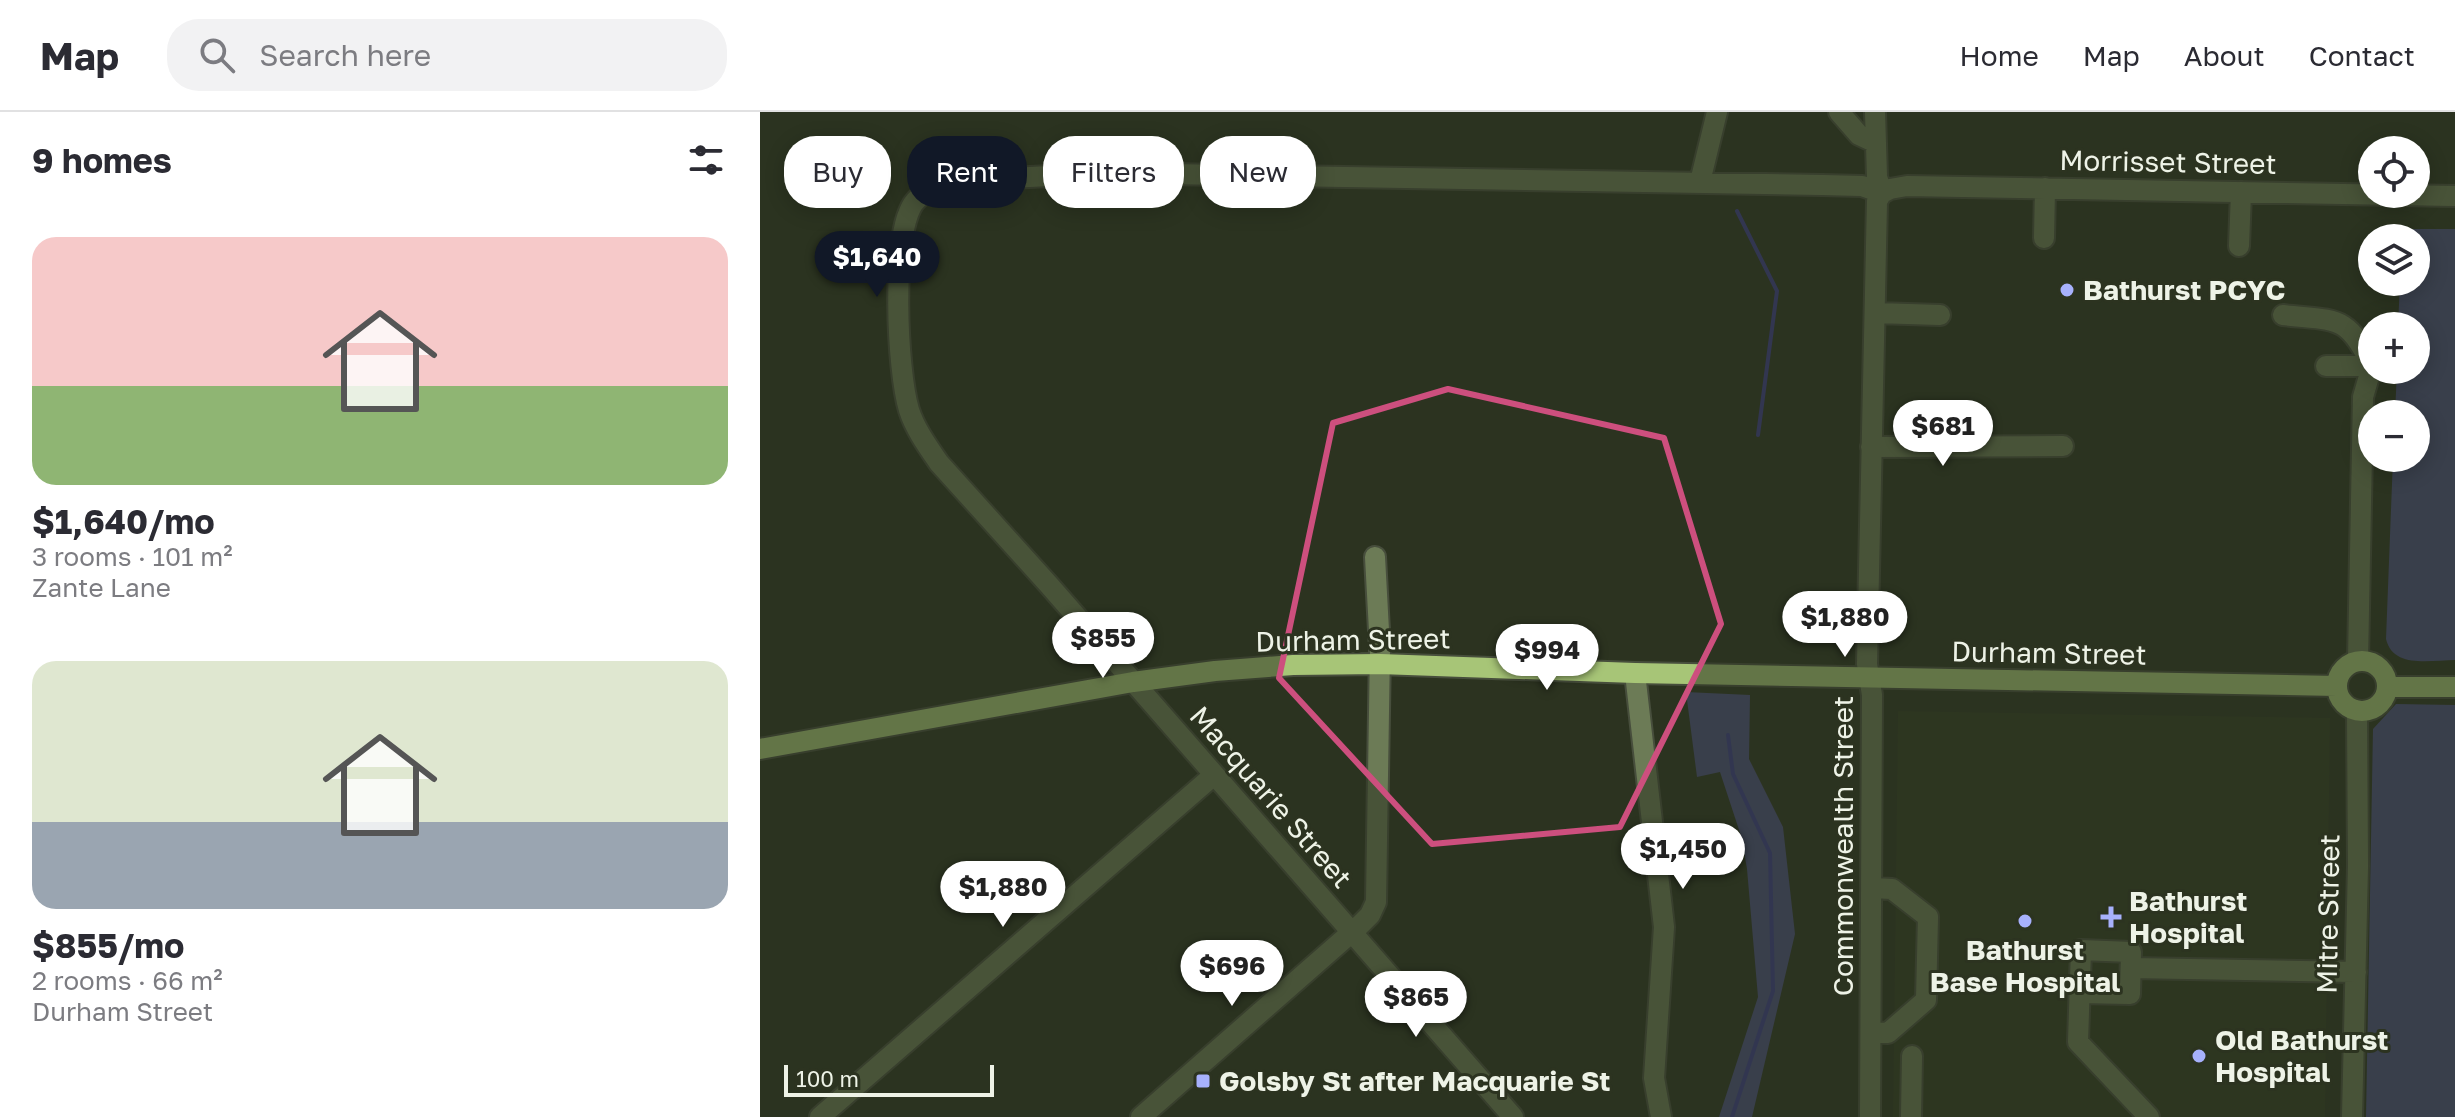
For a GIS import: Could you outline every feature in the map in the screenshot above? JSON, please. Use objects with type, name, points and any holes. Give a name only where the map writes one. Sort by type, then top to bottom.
[{"type":"main road","points":[[2358,661],[2379,667],[2387,680],[2386,694],[2378,706],[2357,711],[2341,700],[2337,686],[2341,672],[2358,661]]},
{"type":"main road","name":"Durham Street","points":[[760,749],[1133,682],[1293,665],[1380,664],[1635,673],[2337,686]]},
{"type":"main road","points":[[2387,687],[2455,687]]},
{"type":"street","points":[[1717,112],[1700,182],[1862,186],[1882,193]]},
{"type":"street","points":[[1839,112],[1859,135],[1876,143]]},
{"type":"street","name":"Commonwealth Street","points":[[1870,1117],[1872,695],[1867,664],[1877,201],[1882,193],[1877,177],[1875,112]]},
{"type":"street","name":"Macquarie Street","points":[[1513,1117],[939,463],[916,426],[906,398],[898,339],[902,236],[913,205],[921,196],[942,184],[956,181],[1105,173],[1700,182]]},
{"type":"street","name":"Morrisset Street","points":[[1882,193],[1907,186],[2455,196]]},
{"type":"street","points":[[2044,238],[2045,188]]},
{"type":"street","points":[[2239,246],[2241,192]]},
{"type":"street","points":[[1876,313],[1940,315]]},
{"type":"street","points":[[2283,315],[2336,321],[2350,329],[2358,339]]},
{"type":"street","points":[[2326,366],[2358,366]]},
{"type":"street","points":[[2358,661],[2363,397],[2367,384]]},
{"type":"street","points":[[1871,447],[2063,446]]},
{"type":"street","points":[[1141,1117],[1372,912],[1378,891],[1380,664],[1375,557]]},
{"type":"street","points":[[1635,673],[1664,927],[1654,1078],[1661,1117]]},
{"type":"street","name":"Mitre Street","points":[[2352,1117],[2358,866],[2357,711]]},
{"type":"street","points":[[820,1117],[1214,775]]},
{"type":"street","points":[[1871,1032],[1888,1033],[1926,1000],[1928,931],[1928,917],[1904,898],[1892,889],[1873,888]]},
{"type":"street","points":[[2080,993],[2130,994],[2131,952],[2081,950],[2078,1042],[2149,1117]]},
{"type":"street","points":[[2131,968],[2356,972]]},
{"type":"street","points":[[1911,1117],[1912,1056]]},
{"type":"highlighted area","points":[[1448,389],[1664,438],[1721,624],[1620,827],[1432,844],[1279,678],[1333,423]]},
{"type":"shaded area","points":[[2430,229],[2455,229],[2455,660],[2405,659],[2390,649],[2386,639],[2392,472],[2430,472],[2430,400],[2396,400],[2396,384],[2430,384],[2430,312],[2399,312],[2399,296],[2430,296]]},
{"type":"shaded area","points":[[1686,692],[1750,695],[1749,759],[1783,827],[1795,934],[1752,1117],[1719,1117],[1758,997],[1747,869],[1742,839],[1720,772],[1697,777]]},
{"type":"shaded area","points":[[2396,704],[2455,705],[2455,1117],[2366,1117],[2373,729]]},
{"type":"shaded area","name":"Bathurst Hospital","points":[[1898,711],[2330,718],[2325,1117],[1893,1117]]},
{"type":"waterway","points":[[1737,211],[1777,291],[1758,435]]},
{"type":"waterway","points":[[1728,735],[1733,774],[1770,853],[1773,991],[1732,1117]]},
{"type":"place","name":"Bathurst PCYC","points":[[2067,290]]},
{"type":"place","name":"Bathurst Hospital","points":[[2111,917]]},
{"type":"place","name":"Bathurst Base Hospital","points":[[2025,921]]},
{"type":"place","name":"Old Bathurst Hospital","points":[[2199,1056]]},
{"type":"place","name":"Golsby St after Macquarie St","points":[[1203,1081]]}]
